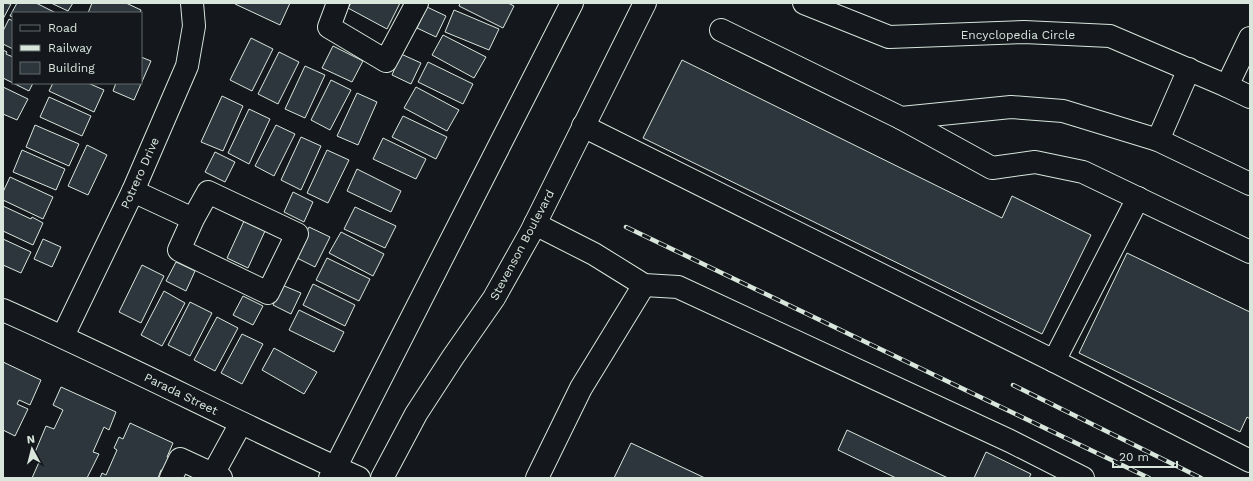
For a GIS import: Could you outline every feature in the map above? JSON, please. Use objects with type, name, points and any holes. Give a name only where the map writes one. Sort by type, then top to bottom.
[{"type":"street","name":"Potrero Drive","points":[[62,336],[133,192],[187,66],[194,26],[192,3]]},
{"type":"street","points":[[338,3],[329,27],[386,61],[417,3]]},
{"type":"street","points":[[332,472],[572,3]]},
{"type":"street","name":"Stevenson Boulevard","points":[[382,478],[416,414],[494,298],[535,224],[645,3]]},
{"type":"street","name":"Encyclopedia Circle","points":[[804,3],[889,37],[1024,32],[1110,36],[1250,97]]},
{"type":"street","points":[[721,30],[901,118],[992,168],[1035,162],[1083,172],[1250,252]]},
{"type":"street","points":[[1227,86],[1250,38]]},
{"type":"street","points":[[1158,140],[1188,69]]},
{"type":"street","points":[[901,118],[1011,107],[1063,111],[1158,140],[1250,184]]},
{"type":"street","points":[[584,126],[1054,361],[1250,461]]},
{"type":"street","points":[[133,192],[193,219]]},
{"type":"street","points":[[208,192],[297,234],[268,293],[179,250],[193,219],[208,192]]},
{"type":"street","points":[[1054,361],[1138,198]]},
{"type":"street","points":[[535,224],[594,254],[644,285],[678,287],[1003,438],[1084,478]]},
{"type":"street","points":[[537,478],[581,388],[644,285]]},
{"type":"street","name":"Parada Street","points":[[3,310],[62,336],[241,423],[332,472],[359,478]]},
{"type":"street","points":[[171,478],[180,459],[217,476],[241,423]]},
{"type":"building","points":[[3,3],[11,4],[3,19]]},
{"type":"building","points":[[17,3],[36,3],[54,12],[12,12]]},
{"type":"building","points":[[51,3],[73,3],[68,11]]},
{"type":"building","points":[[92,3],[126,3],[141,10],[140,12],[88,12]]},
{"type":"building","points":[[290,3],[280,25],[235,4]]},
{"type":"building","points":[[351,3],[400,3],[387,29],[348,8]]},
{"type":"building","points":[[460,3],[508,3],[514,6],[503,28],[459,6]]},
{"type":"building","points":[[427,7],[446,16],[436,37],[417,28]]},
{"type":"building","points":[[454,10],[499,29],[489,50],[445,32]]},
{"type":"building","points":[[9,19],[12,20],[12,48],[3,44],[3,31]]},
{"type":"building","points":[[443,35],[486,57],[474,78],[432,55]]},
{"type":"building","points":[[251,38],[273,49],[252,91],[230,80]]},
{"type":"building","points":[[333,46],[363,61],[352,82],[322,68]]},
{"type":"building","points":[[3,50],[7,52],[6,54],[12,57],[12,82],[3,78]]},
{"type":"building","points":[[279,52],[299,62],[278,104],[258,94]]},
{"type":"building","points":[[401,54],[421,63],[411,84],[392,75]]},
{"type":"building","points":[[142,57],[151,61],[142,82]]},
{"type":"building","points":[[682,60],[1002,218],[1012,196],[1091,235],[1042,334],[643,138]]},
{"type":"building","points":[[428,62],[473,84],[463,104],[418,82]]},
{"type":"building","points":[[305,66],[325,75],[305,118],[285,109]]},
{"type":"building","points":[[331,80],[351,90],[330,130],[311,120]]},
{"type":"building","points":[[15,84],[32,84],[29,91]]},
{"type":"building","points":[[52,84],[90,84],[104,90],[94,112],[49,91]]},
{"type":"building","points":[[116,84],[141,84],[134,100],[113,91]]},
{"type":"building","points":[[3,87],[28,99],[17,120],[3,114]]},
{"type":"building","points":[[416,87],[459,110],[447,131],[404,108]]},
{"type":"building","points":[[357,93],[377,102],[358,145],[337,136]]},
{"type":"building","points":[[222,96],[243,106],[223,151],[201,142]]},
{"type":"building","points":[[49,97],[91,116],[82,136],[40,117]]},
{"type":"building","points":[[249,109],[270,119],[249,164],[228,153]]},
{"type":"building","points":[[403,116],[447,137],[436,159],[392,137]]},
{"type":"building","points":[[35,125],[79,144],[69,166],[26,147]]},
{"type":"building","points":[[276,125],[295,134],[274,176],[255,166]]},
{"type":"building","points":[[301,137],[321,146],[301,190],[281,180]]},
{"type":"building","points":[[383,138],[426,159],[416,179],[373,159]]},
{"type":"building","points":[[87,145],[107,155],[88,195],[68,186]]},
{"type":"building","points":[[22,150],[65,169],[56,190],[13,172]]},
{"type":"building","points":[[327,150],[349,160],[328,203],[307,193]]},
{"type":"building","points":[[215,152],[235,162],[225,182],[205,172]]},
{"type":"building","points":[[357,169],[401,191],[391,212],[347,191]]},
{"type":"building","points":[[10,177],[53,197],[43,219],[3,200],[3,192]]},
{"type":"building","points":[[293,192],[313,202],[304,222],[284,212]]},
{"type":"building","points":[[3,206],[31,219],[32,217],[43,223],[33,245],[3,231]]},
{"type":"building","points":[[355,207],[396,226],[385,248],[344,229]]},
{"type":"building","points":[[244,221],[265,231],[248,268],[227,258]]},
{"type":"building","points":[[309,227],[330,237],[315,267],[295,257]]},
{"type":"building","points":[[341,232],[384,254],[373,276],[329,253]]},
{"type":"building","points":[[3,239],[31,252],[21,273],[3,265]]},
{"type":"building","points":[[43,239],[61,247],[52,267],[34,259]]},
{"type":"building","points":[[1127,253],[1250,312],[1250,419],[1247,417],[1240,432],[1079,353]]},
{"type":"building","points":[[327,258],[370,279],[359,301],[316,280]]},
{"type":"building","points":[[176,262],[195,271],[186,291],[166,281]]},
{"type":"building","points":[[142,265],[164,276],[141,323],[119,312]]},
{"type":"building","points":[[313,284],[355,305],[345,326],[303,305]]},
{"type":"building","points":[[282,285],[301,293],[291,314],[273,305]]},
{"type":"building","points":[[164,291],[185,303],[162,346],[141,335]]},
{"type":"building","points":[[243,296],[263,306],[253,325],[233,315]]},
{"type":"building","points":[[190,302],[212,313],[190,356],[168,345]]},
{"type":"building","points":[[299,310],[344,332],[334,352],[289,330]]},
{"type":"building","points":[[217,317],[238,328],[215,371],[194,360]]},
{"type":"building","points":[[242,334],[263,344],[242,384],[221,373]]},
{"type":"building","points":[[274,348],[317,372],[304,394],[262,370]]},
{"type":"building","points":[[3,362],[41,380],[30,405],[19,400],[17,404],[28,409],[15,436],[3,430]]},
{"type":"building","points":[[61,387],[116,412],[109,430],[104,427],[93,452],[99,454],[87,478],[32,478],[40,460],[33,457],[46,426],[54,429],[63,410],[53,405]]},
{"type":"building","points":[[130,423],[173,443],[167,457],[170,458],[165,471],[161,470],[158,478],[100,478],[102,473],[106,475],[117,450],[114,448],[119,437],[123,439]]},
{"type":"building","points":[[847,430],[948,478],[896,478],[838,450]]},
{"type":"building","points":[[631,443],[705,478],[614,478]]},
{"type":"building","points":[[986,452],[1031,474],[1029,478],[974,478]]},
{"type":"railway","points":[[626,227],[1149,478]]},
{"type":"railway","points":[[1013,385],[1201,478]]}]
